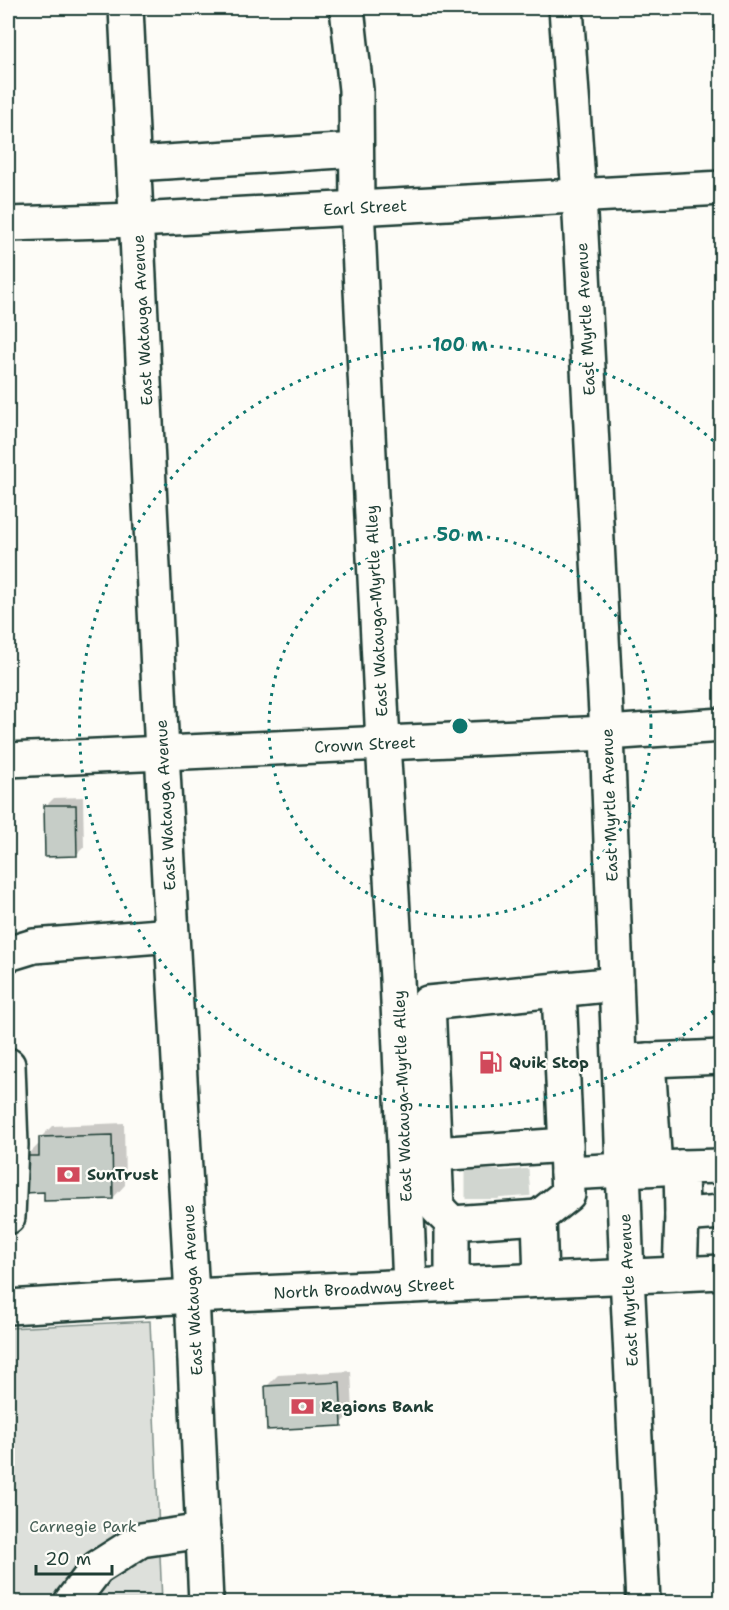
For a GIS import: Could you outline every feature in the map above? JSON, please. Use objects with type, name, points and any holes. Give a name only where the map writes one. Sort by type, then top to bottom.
[{"type":"street","name":"East Watauga Avenue","points":[[126,8],[206,1602]]},
{"type":"street","name":"East Watauga-Myrtle Alley","points":[[347,8],[356,90],[357,207],[397,979],[410,1286]]},
{"type":"street","name":"East Myrtle Avenue","points":[[566,8],[579,196],[607,733],[616,984],[634,1060],[623,1170],[643,1602]]},
{"type":"street","points":[[134,164],[356,150]]},
{"type":"street","name":"Earl Street","points":[[8,224],[137,220],[722,188]]},
{"type":"street","name":"Crown Street","points":[[8,760],[607,733],[722,725]]},
{"type":"street","points":[[8,954],[34,946],[172,935]]},
{"type":"street","points":[[616,984],[428,1003],[437,1208],[497,1192],[566,1159],[623,1170],[722,1166]]},
{"type":"street","points":[[435,1154],[497,1192],[568,1194],[559,990]]},
{"type":"street","points":[[680,1274],[682,1215],[634,1060],[722,1057]]},
{"type":"street","points":[[8,1065],[11,1145],[8,1217]]},
{"type":"street","points":[[497,1192],[541,1280]]},
{"type":"street","points":[[452,1283],[497,1192]]},
{"type":"street","points":[[682,1215],[722,1212]]},
{"type":"street","name":"North Broadway Street","points":[[8,1307],[452,1283],[722,1272]]},
{"type":"street","points":[[71,1602],[97,1568],[141,1540],[203,1532]]},
{"type":"green space","name":"Carnegie Park","points":[[150,1321],[162,1602],[8,1602],[8,1328]]},
{"type":"building","points":[[44,805],[76,805],[77,856],[45,857]]},
{"type":"building","name":"SunTrust","points":[[112,1135],[113,1199],[44,1201],[44,1192],[25,1193],[24,1156],[39,1156],[39,1137]]},
{"type":"building","name":"Regions Bank","points":[[340,1382],[342,1426],[267,1430],[265,1386]]},
{"type":"tunnel","points":[[482,1170],[482,1199]]},
{"type":"tunnel","points":[[512,1170],[514,1197]]},
{"type":"place","name":"Quik Stop","points":[[491,1062]]},
{"type":"place","name":"SunTrust","points":[[69,1174]]},
{"type":"place","name":"Regions Bank","points":[[303,1406]]}]
